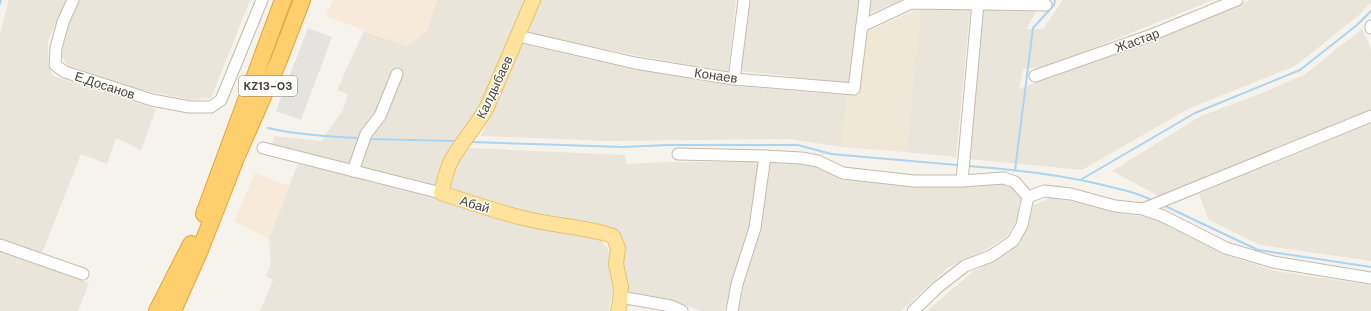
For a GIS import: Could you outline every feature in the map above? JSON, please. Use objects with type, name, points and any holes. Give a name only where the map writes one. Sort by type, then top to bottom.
[{"type":"highway","name":"KZ13-03","points":[[173,311],[200,250],[263,53],[283,0]]},
{"type":"highway","name":"KZ13-03","points":[[158,311],[279,60],[302,0]]},
{"type":"highway","points":[[263,53],[279,60]]},
{"type":"main road","name":"Калдыбаев","points":[[441,193],[450,162],[480,120],[487,107],[534,0]]},
{"type":"main road","name":"Абай","points":[[441,193],[523,218],[578,227],[613,236],[618,248],[616,264],[620,286],[620,303],[618,311]]},
{"type":"street","name":"Е.Досанов","points":[[73,0],[63,22],[56,48],[55,65],[65,72],[152,100],[189,108],[211,107],[222,100],[262,0]]},
{"type":"street","points":[[734,79],[744,0]]},
{"type":"street","name":"Конаев","points":[[518,36],[635,63],[734,79],[854,89],[865,0]]},
{"type":"street","name":"Жастар","points":[[1035,76],[1149,36],[1237,0]]},
{"type":"street","points":[[862,26],[911,3],[1046,5]]},
{"type":"street","points":[[962,181],[978,3]]},
{"type":"street","points":[[353,171],[366,134],[380,116],[397,74]]},
{"type":"street","points":[[1143,209],[1371,116]]},
{"type":"street","name":"Абай","points":[[263,148],[441,193]]},
{"type":"street","points":[[678,154],[801,158],[818,161],[843,173],[914,181],[962,181],[1004,178],[1015,182],[1028,197]]},
{"type":"street","points":[[732,311],[737,284],[755,228],[765,156]]},
{"type":"street","points":[[1028,197],[1044,191],[1071,194],[1115,206],[1143,209],[1163,216],[1226,248],[1272,262],[1371,278]]},
{"type":"street","points":[[913,311],[938,286],[965,266],[991,256],[1013,241],[1022,225],[1028,197]]},
{"type":"street","points":[[0,245],[83,274]]},
{"type":"street","points":[[620,297],[671,306],[682,311]]},
{"type":"shaded area","points":[[9,0],[66,0],[48,41],[48,65],[53,76],[156,109],[141,150],[116,138],[107,164],[81,154],[42,253],[0,238],[0,33]]},
{"type":"shaded area","points":[[79,0],[250,0],[211,98],[190,100],[142,90],[67,65],[62,57],[63,46],[72,14]]},
{"type":"shaded area","points":[[333,0],[437,0],[427,31],[407,46],[326,16]]},
{"type":"shaded area","points":[[437,0],[526,0],[484,99],[446,158],[437,186],[272,145],[274,136],[321,141],[343,110],[348,94],[337,90],[364,31],[407,46],[427,31]]},
{"type":"shaded area","points":[[541,0],[736,0],[728,71],[639,56],[528,33]]},
{"type":"shaded area","points":[[750,0],[859,0],[849,83],[741,71]]},
{"type":"shaded area","points":[[871,0],[902,0],[869,14]]},
{"type":"shaded area","points":[[1063,0],[1213,0],[1046,67],[1023,69],[1019,89],[1187,26],[1250,0],[1371,0],[1371,2],[1358,16],[1295,66],[1190,108],[1082,170],[969,159],[983,10],[1037,11],[1026,29],[1043,29]]},
{"type":"shaded area","points":[[920,10],[970,10],[956,157],[906,152]]},
{"type":"shaded area","points":[[920,10],[906,152],[841,147],[847,95],[859,95],[867,32],[913,11]]},
{"type":"shaded area","points":[[308,28],[332,37],[301,120],[276,111]]},
{"type":"shaded area","points":[[1362,29],[1371,49],[1371,109],[1159,196],[1112,171],[1201,116],[1304,75]]},
{"type":"shaded area","points":[[522,44],[628,68],[734,86],[847,95],[841,147],[790,139],[607,141],[481,136]]},
{"type":"shaded area","points":[[1371,123],[1371,261],[1260,245],[1208,219],[1199,194]]},
{"type":"shaded area","points":[[468,148],[625,155],[626,164],[671,162],[759,162],[749,228],[724,311],[701,311],[671,300],[626,292],[622,244],[539,215],[450,189],[456,165]]},
{"type":"shaded area","points":[[771,162],[800,163],[821,168],[843,180],[920,187],[1003,184],[1014,189],[1021,199],[1017,219],[1007,236],[987,249],[949,267],[901,311],[738,311],[742,285],[762,220]]},
{"type":"shaded area","points":[[298,163],[445,201],[537,228],[600,239],[608,248],[613,287],[609,311],[260,311],[273,280],[266,276],[271,263],[269,239]]},
{"type":"shaded area","points":[[255,173],[289,186],[269,239],[234,221]]},
{"type":"shaded area","points":[[1050,198],[1076,202],[1117,213],[1147,217],[1173,226],[1223,254],[1275,271],[1371,285],[1371,311],[927,311],[970,274],[1019,245],[1034,205]]},
{"type":"shaded area","points":[[0,252],[89,283],[78,311],[0,311]]},
{"type":"waterway","points":[[0,4],[1,0]]},
{"type":"waterway","points":[[1015,170],[1033,28],[1054,5],[1055,0]]},
{"type":"waterway","points":[[1082,179],[1195,113],[1300,70],[1357,25],[1371,11]]},
{"type":"waterway","points":[[268,128],[314,135],[361,138]]},
{"type":"waterway","points":[[368,139],[456,141]]},
{"type":"waterway","points":[[471,142],[622,147],[668,145],[798,145],[831,154],[957,165]]},
{"type":"waterway","points":[[969,166],[1023,171],[1076,179],[1127,191],[1152,200]]},
{"type":"waterway","points":[[1165,206],[1258,250],[1371,267]]}]
